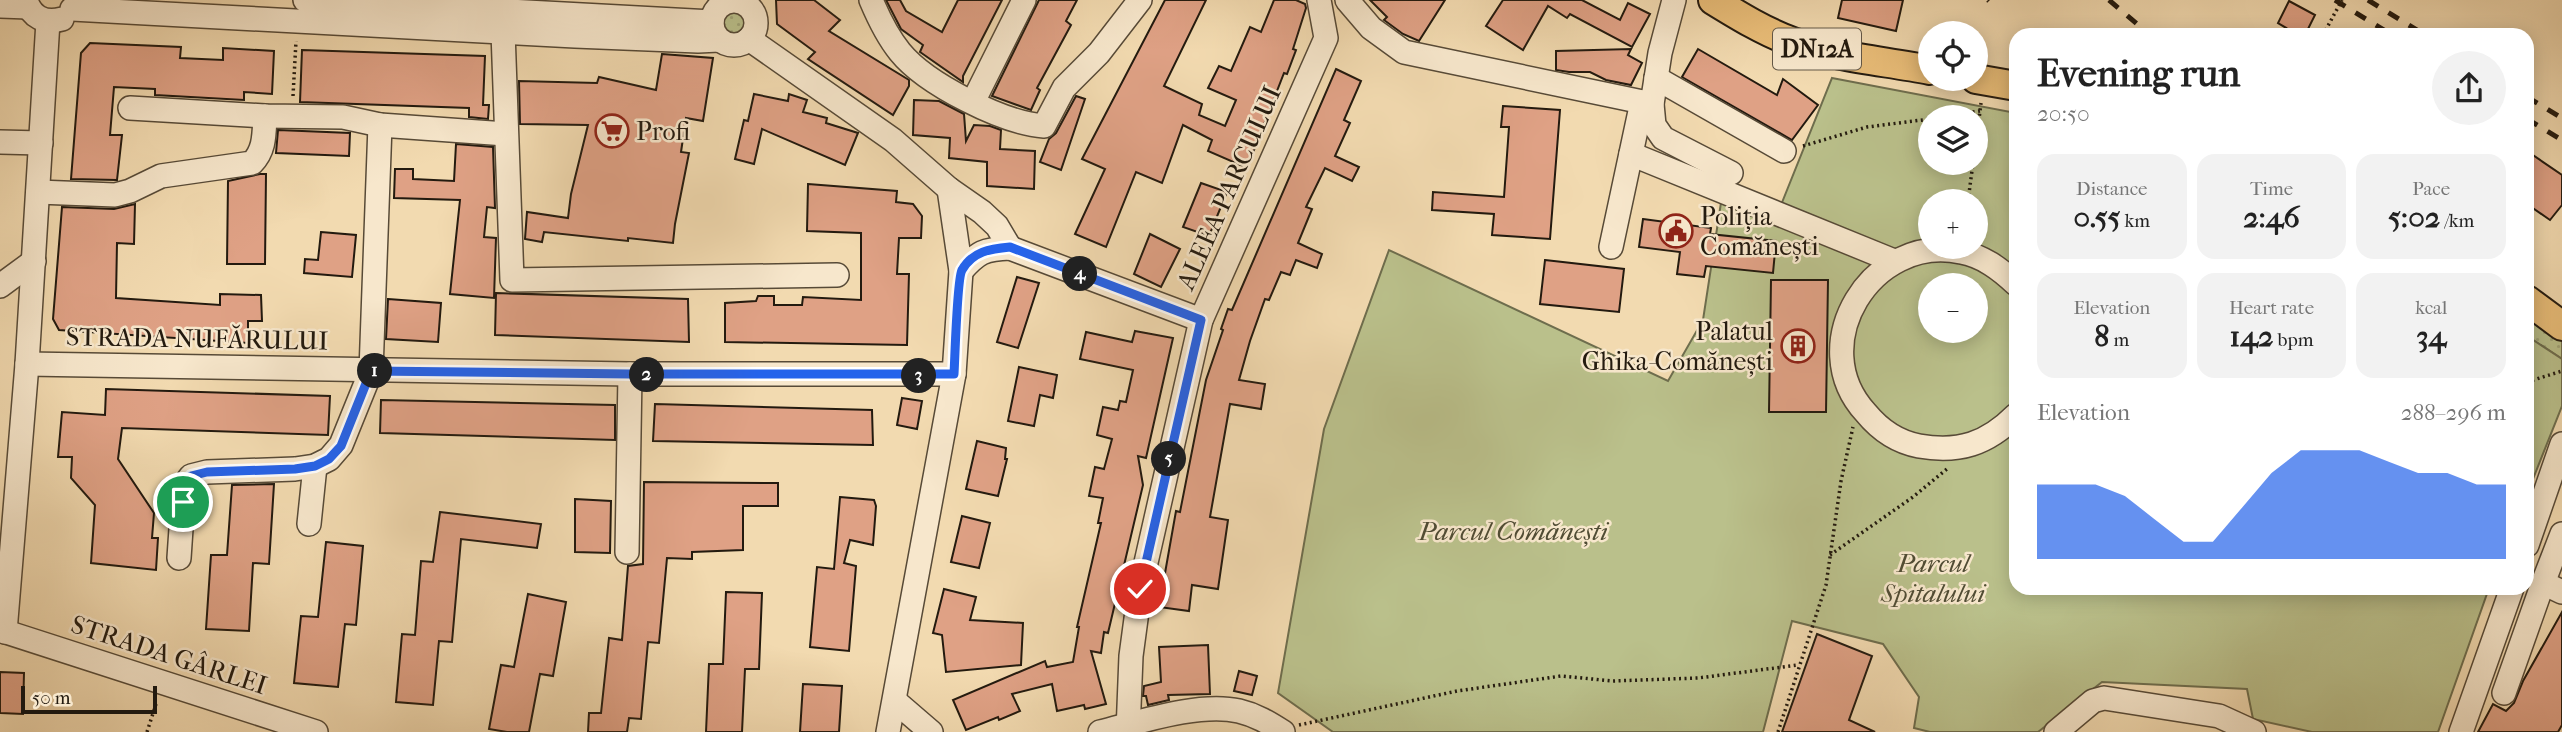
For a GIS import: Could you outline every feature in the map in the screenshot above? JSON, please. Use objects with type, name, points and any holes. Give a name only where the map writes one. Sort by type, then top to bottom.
[{"type":"main road","name":"DN12A","points":[[1713,0],[1753,24],[1793,42],[1836,54],[1918,68]]},
{"type":"main road","points":[[1988,81],[2009,85]]},
{"type":"main road","points":[[2534,305],[2562,326]]},
{"type":"street","points":[[305,0],[716,31]]},
{"type":"street","points":[[871,0],[882,27],[901,54],[931,80],[973,102],[1028,125],[1044,126],[1064,88],[1099,54],[1140,0]]},
{"type":"street","points":[[973,102],[1024,0]]},
{"type":"street","name":"ALEEA PARCULUI","points":[[1128,729],[1131,656],[1140,589],[1201,320],[1326,38],[1319,0]]},
{"type":"street","points":[[1347,0],[1371,28],[1404,52],[1647,103]]},
{"type":"street","points":[[1611,247],[1631,154],[1656,78],[1674,0]]},
{"type":"street","points":[[742,1],[755,19],[753,33],[749,39],[731,45],[716,31],[713,16],[720,6],[742,1]]},
{"type":"street","points":[[0,6],[27,4],[33,14],[48,21],[62,19],[74,5],[296,22],[698,41],[716,31]]},
{"type":"street","points":[[3,631],[27,364],[48,21]]},
{"type":"street","points":[[503,32],[512,280],[837,275]]},
{"type":"street","points":[[749,39],[893,140],[949,190],[965,199],[997,226],[1010,247]]},
{"type":"street","points":[[1656,78],[1784,151]]},
{"type":"street","points":[[1647,103],[1654,124],[1663,138],[1731,173]]},
{"type":"street","points":[[130,108],[265,116],[344,117],[380,125],[506,134]]},
{"type":"street","points":[[38,192],[115,195],[161,176],[252,163],[260,155],[264,143],[265,116]]},
{"type":"street","points":[[179,558],[184,485],[191,476],[207,472],[315,466],[329,459],[341,446],[371,371],[380,125]]},
{"type":"street","points":[[0,142],[41,143]]},
{"type":"street","points":[[1631,154],[1894,261]]},
{"type":"street","points":[[888,732],[954,374],[961,271],[949,190]]},
{"type":"street","points":[[961,271],[986,249],[1010,247],[1201,320]]},
{"type":"street","points":[[2009,278],[1993,264],[1961,251],[1927,251],[1894,261],[1867,283],[1849,312],[1842,343],[1844,375],[1858,404],[1879,428],[1908,444],[1939,450],[1971,446],[2000,431],[2009,422]]},
{"type":"street","points":[[0,286],[34,261]]},
{"type":"street","name":"STRADA NUFĂRULUI","points":[[27,364],[630,374],[954,374]]},
{"type":"street","points":[[627,552],[630,374]]},
{"type":"street","points":[[2534,525],[2562,444]]},
{"type":"street","points":[[309,524],[315,466]]},
{"type":"street","points":[[2504,693],[2553,588],[2560,545]]},
{"type":"street","points":[[2460,732],[2509,595]]},
{"type":"street","name":"STRADA GÂRLEI","points":[[3,631],[316,732]]},
{"type":"street","points":[[2056,732],[2093,701],[2104,698],[2218,716],[2254,732]]},
{"type":"street","points":[[895,701],[931,732]]},
{"type":"street","points":[[1100,732],[1128,729],[1183,713],[1220,708],[1258,717],[1281,731]]},
{"type":"path","points":[[2327,28],[2342,0]]},
{"type":"path","points":[[292,117],[296,22]]},
{"type":"path","points":[[1784,151],[1867,127],[1918,121]]},
{"type":"path","points":[[2534,380],[2562,371]]},
{"type":"path","points":[[1778,732],[1826,585],[1841,481],[1858,404]]},
{"type":"path","points":[[1830,555],[1913,497],[1951,465]]},
{"type":"path","points":[[1281,731],[1457,691],[1561,676],[1613,681],[1698,678],[1798,665]]},
{"type":"path","points":[[147,732],[164,683]]},
{"type":"green space","points":[[734,12],[745,19],[746,24],[739,35],[734,36],[723,29],[722,24],[729,13]]},
{"type":"green space","name":"Parcul Comănești","points":[[1832,78],[1974,105],[1918,105],[1918,175],[1988,175],[1988,108],[2009,112],[2009,595],[2487,595],[2438,732],[2312,732],[2253,719],[2247,689],[2102,682],[2038,732],[1930,732],[1914,728],[1919,697],[1883,644],[1792,621],[1763,732],[1333,732],[1278,693],[1324,429],[1389,250],[1668,381],[1703,320],[1724,183],[1781,205]]},
{"type":"green space","points":[[2534,296],[2562,313],[2562,359],[2534,341]]},
{"type":"green space","points":[[2534,341],[2562,359],[2562,406],[2534,476]]},
{"type":"building","points":[[776,0],[814,0],[840,20],[829,31],[909,80],[909,86],[893,115],[808,59],[815,52],[777,24]]},
{"type":"building","points":[[886,0],[900,0],[906,11],[942,32],[958,0],[1002,0],[963,76],[963,82],[920,52],[923,45],[901,29]]},
{"type":"building","points":[[1039,0],[1077,0],[1066,21],[1071,25],[1037,88],[1040,90],[1031,110],[992,96]]},
{"type":"building","points":[[1165,0],[1206,0],[1164,86],[1202,104],[1199,115],[1225,126],[1236,100],[1208,88],[1219,66],[1231,71],[1250,27],[1261,32],[1274,0],[1296,0],[1305,4],[1306,8],[1293,49],[1296,50],[1287,74],[1284,73],[1247,168],[1208,151],[1212,140],[1183,125],[1162,183],[1136,172],[1106,247],[1075,234],[1105,169],[1082,159]]},
{"type":"building","points":[[1370,0],[1445,0],[1419,41],[1403,34],[1384,20],[1387,17]]},
{"type":"building","points":[[1503,0],[1582,0],[1620,20],[1628,3],[1650,14],[1632,47],[1570,14],[1567,18],[1548,6],[1523,50],[1486,26]]},
{"type":"building","points":[[1842,0],[1903,0],[1896,31],[1838,18]]},
{"type":"building","points":[[2289,1],[2315,15],[2308,28],[2286,28],[2278,23]]},
{"type":"building","points":[[90,43],[181,47],[180,58],[223,60],[223,48],[274,51],[272,94],[244,92],[244,100],[155,95],[155,89],[114,87],[110,135],[122,135],[117,180],[71,179],[81,53]]},
{"type":"building","points":[[1631,49],[1628,55],[1642,63],[1631,85],[1606,80],[1590,72],[1556,70],[1556,51]]},
{"type":"building","points":[[1698,49],[1777,95],[1783,79],[1818,105],[1792,140],[1682,77]]},
{"type":"building","points":[[302,50],[485,56],[483,105],[489,105],[488,119],[469,117],[469,108],[300,102]]},
{"type":"building","points":[[662,54],[713,58],[703,121],[686,118],[681,152],[689,153],[673,243],[544,232],[542,242],[525,239],[527,212],[568,218],[571,194],[588,125],[520,124],[519,81],[597,83],[599,77],[656,90]]},
{"type":"building","points":[[1336,69],[1361,81],[1344,120],[1350,123],[1335,156],[1359,167],[1352,181],[1325,168],[1306,207],[1312,209],[1298,243],[1322,254],[1317,268],[1296,260],[1290,275],[1281,272],[1269,300],[1265,299],[1250,341],[1239,380],[1265,384],[1261,409],[1230,404],[1210,517],[1228,520],[1218,589],[1192,585],[1189,611],[1159,607],[1176,511],[1180,512],[1206,380],[1223,330],[1221,329],[1228,309],[1232,310]]},
{"type":"building","points":[[754,94],[788,101],[789,94],[807,100],[803,112],[827,118],[826,123],[858,133],[845,165],[762,129],[754,164],[735,159],[744,120],[748,121]]},
{"type":"building","points":[[1076,96],[1085,99],[1061,170],[1040,162],[1049,139],[1056,133]]},
{"type":"building","points":[[914,100],[939,101],[964,114],[966,141],[974,125],[990,126],[1001,130],[1000,149],[1035,151],[1034,189],[987,186],[987,162],[949,158],[950,138],[913,135]]},
{"type":"building","points":[[1503,106],[1560,110],[1550,239],[1492,235],[1494,214],[1432,210],[1433,192],[1504,197],[1509,127],[1501,127]]},
{"type":"building","points":[[278,130],[350,133],[349,156],[276,153]]},
{"type":"building","points":[[456,144],[493,147],[495,208],[487,207],[484,237],[496,238],[494,298],[450,294],[460,200],[394,198],[395,169],[413,169],[413,179],[454,181]]},
{"type":"building","points":[[2534,156],[2562,175],[2562,205],[2550,220],[2534,209]]},
{"type":"building","points":[[266,174],[265,264],[227,264],[228,181]]},
{"type":"building","points":[[1201,183],[1227,192],[1209,236],[1183,227]]},
{"type":"building","points":[[808,184],[897,191],[896,202],[913,204],[922,216],[921,238],[899,238],[897,274],[909,274],[907,345],[725,342],[725,303],[756,301],[758,296],[774,296],[774,305],[802,305],[803,297],[861,300],[861,233],[807,231]]},
{"type":"building","points":[[135,204],[134,244],[117,243],[116,298],[220,305],[220,294],[261,295],[262,321],[248,321],[248,343],[59,330],[53,319],[62,207],[114,209]]},
{"type":"building","points":[[1643,219],[1711,228],[1710,234],[1776,241],[1773,273],[1706,266],[1704,277],[1677,274],[1680,252],[1639,247]]},
{"type":"building","points":[[321,232],[356,235],[352,277],[304,273],[305,259],[318,260]]},
{"type":"building","points":[[1150,234],[1180,249],[1161,287],[1134,274]]},
{"type":"building","points":[[1545,260],[1624,269],[1619,312],[1540,304]]},
{"type":"building","points":[[1017,277],[1039,283],[1018,348],[997,342]]},
{"type":"building","name":"Palatul Ghika-Comănești","points":[[1771,280],[1828,280],[1826,412],[1769,412]]},
{"type":"building","points":[[496,293],[688,299],[689,342],[495,335]]},
{"type":"building","points":[[388,299],[441,303],[438,342],[386,339]]},
{"type":"building","points":[[1135,331],[1173,338],[1146,458],[1138,456],[1143,485],[1108,633],[1104,632],[1101,653],[1091,651],[1106,704],[1085,709],[1084,705],[1057,711],[1052,684],[1012,694],[1020,711],[966,730],[953,700],[1045,661],[1047,667],[1073,662],[1077,627],[1101,523],[1098,523],[1103,498],[1089,496],[1095,467],[1104,469],[1112,439],[1097,435],[1103,407],[1118,410],[1120,401],[1126,402],[1133,370],[1080,359],[1086,332],[1132,342]]},
{"type":"building","points":[[1019,367],[1057,375],[1053,398],[1040,395],[1034,426],[1008,421]]},
{"type":"building","points":[[106,389],[330,396],[328,435],[122,428],[118,459],[154,513],[152,538],[158,538],[156,570],[91,563],[95,505],[71,478],[72,457],[58,457],[62,412],[105,415]]},
{"type":"building","points":[[902,398],[922,401],[917,429],[897,425]]},
{"type":"building","points":[[381,400],[615,405],[615,440],[380,433]]},
{"type":"building","points":[[655,404],[872,410],[873,445],[653,441]]},
{"type":"building","points":[[977,441],[1006,448],[1007,459],[998,496],[966,489]]},
{"type":"building","points":[[644,482],[778,483],[778,506],[743,506],[743,550],[692,552],[692,559],[667,558],[659,643],[648,642],[641,719],[629,718],[627,732],[588,732],[589,713],[601,713],[609,638],[622,640],[628,566],[643,564]]},
{"type":"building","points":[[274,484],[269,564],[253,563],[249,631],[206,629],[211,555],[227,555],[232,485]]},
{"type":"building","points":[[840,497],[874,500],[876,506],[873,545],[850,540],[844,563],[856,566],[849,651],[810,647],[817,567],[834,569]]},
{"type":"building","points":[[575,499],[611,501],[610,553],[575,552]]},
{"type":"building","points":[[440,512],[541,524],[537,548],[461,539],[452,642],[439,641],[433,705],[396,702],[402,634],[415,635],[421,561],[433,562]]},
{"type":"building","points":[[962,516],[990,523],[979,568],[951,562]]},
{"type":"building","points":[[326,542],[363,546],[356,625],[345,624],[338,687],[294,683],[301,616],[318,617]]},
{"type":"building","points":[[944,589],[976,597],[970,620],[1023,623],[1021,665],[946,672],[942,635],[933,633]]},
{"type":"building","points":[[726,592],[762,593],[759,669],[745,669],[742,732],[706,732],[709,664],[723,664]]},
{"type":"building","points":[[528,594],[566,602],[553,676],[540,674],[529,732],[489,729],[501,665],[514,667]]},
{"type":"building","points":[[2562,612],[2562,725],[2558,732],[2478,732],[2493,704],[2506,711],[2514,703],[2523,681]]},
{"type":"building","points":[[1817,634],[1872,656],[1849,720],[1875,732],[1782,732]]},
{"type":"building","points":[[1208,645],[1210,694],[1168,695],[1169,700],[1148,705],[1146,696],[1143,696],[1144,686],[1161,682],[1159,647]]},
{"type":"building","points":[[1239,671],[1257,676],[1252,695],[1234,691]]},
{"type":"building","points":[[0,672],[24,673],[23,714],[0,713]]},
{"type":"building","points":[[803,684],[842,686],[839,732],[800,732]]},
{"type":"railway","points":[[2109,0],[2142,28]]},
{"type":"railway","points":[[2335,0],[2381,28]]},
{"type":"railway","points":[[2368,0],[2414,28]]},
{"type":"railway","points":[[2534,101],[2562,118]]},
{"type":"railway","points":[[2534,123],[2562,140]]},
{"type":"place","name":"Profi","points":[[612,131]]},
{"type":"place","name":"Poliția Comănești","points":[[1676,231]]},
{"type":"place","name":"Palatul Ghika-Comănești","points":[[1798,346]]},
{"type":"route","points":[[183,502],[184,485],[191,476],[207,472],[295,469],[315,466],[329,459],[341,446],[371,371],[930,376],[954,374],[961,271],[986,249],[1010,247],[1201,320],[1140,589]]},
{"type":"park label","name":"Parcul Spitalului","points":[[1933,578]]}]
